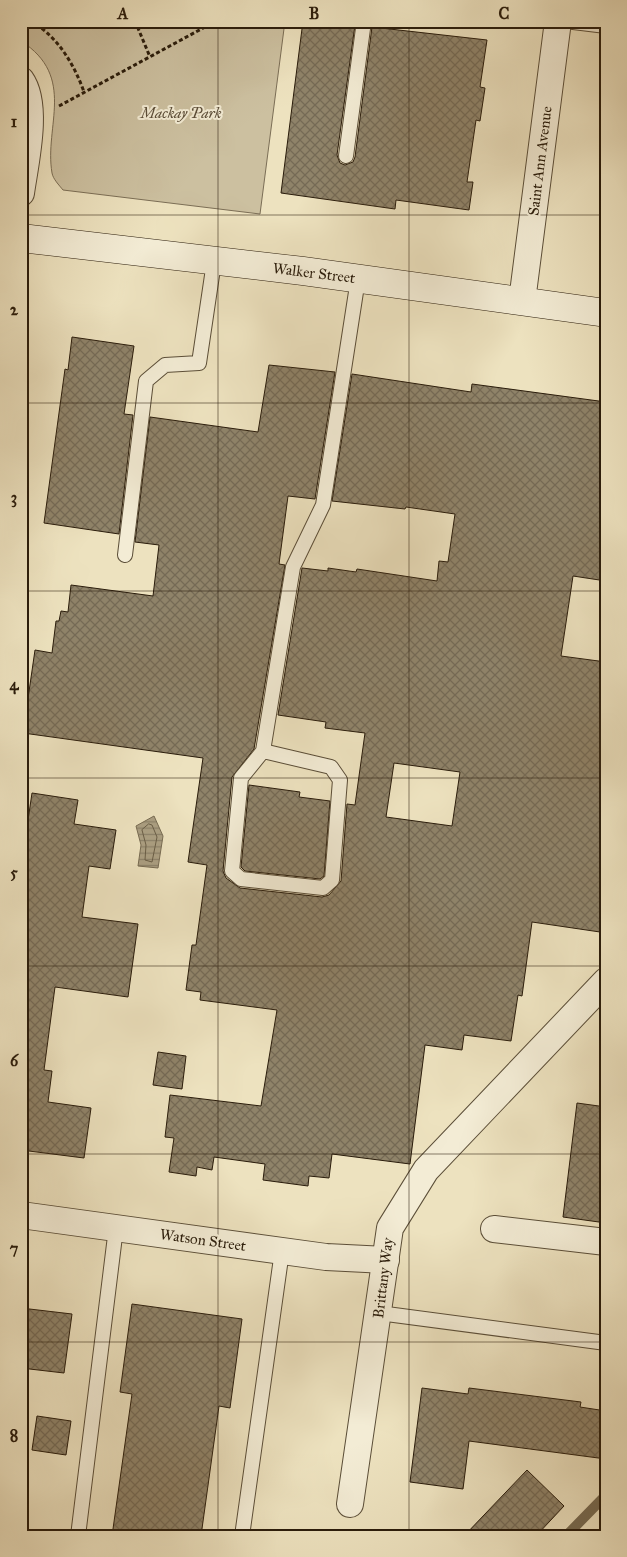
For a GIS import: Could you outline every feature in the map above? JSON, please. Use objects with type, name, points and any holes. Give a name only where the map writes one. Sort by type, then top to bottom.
[{"type":"main road","name":"Walker Street","points":[[21,238],[358,279],[606,313]]},
{"type":"street","name":"Saint Ann Avenue","points":[[522,301],[558,21]]},
{"type":"street","points":[[21,80],[26,86],[31,125],[21,193]]},
{"type":"street","name":"Brittany Way","points":[[350,1504],[390,1228],[426,1170],[606,982]]},
{"type":"street","name":"Watson Street","points":[[21,1215],[326,1257],[386,1260]]},
{"type":"street","points":[[494,1229],[606,1242]]},
{"type":"lane","points":[[346,156],[364,21]]},
{"type":"lane","points":[[565,21],[606,26]]},
{"type":"lane","points":[[124,555],[146,382],[165,365],[199,363],[214,262]]},
{"type":"lane","points":[[264,751],[331,767],[340,780],[332,880],[323,888],[241,879],[232,870],[241,778],[264,751],[293,567],[323,505],[358,279]]},
{"type":"lane","points":[[78,1536],[116,1228]]},
{"type":"lane","points":[[242,1536],[282,1251]]},
{"type":"lane","points":[[379,1313],[606,1343]]},
{"type":"path","points":[[31,21],[55,40],[79,77],[84,92]]},
{"type":"path","points":[[135,21],[150,57]]},
{"type":"path","points":[[56,108],[216,21]]},
{"type":"green space","name":"Mackay Park","points":[[21,21],[285,21],[260,214],[63,190],[52,173],[53,86],[48,70],[38,55],[21,41]]},
{"type":"water","points":[[154,816],[163,836],[158,868],[138,866],[141,845],[136,826]]},
{"type":"building","points":[[303,21],[355,25],[337,155],[340,163],[345,165],[353,162],[355,157],[372,27],[487,40],[480,87],[485,88],[480,121],[476,120],[467,182],[473,182],[469,210],[396,200],[395,209],[281,193]]},
{"type":"building","points":[[72,337],[134,346],[124,414],[133,415],[119,534],[44,523],[65,369],[68,370]]},
{"type":"building","points":[[269,365],[335,372],[315,499],[288,496],[279,564],[285,565],[254,749],[232,777],[223,871],[226,878],[240,888],[322,897],[329,895],[341,881],[347,804],[355,805],[365,733],[325,728],[326,722],[278,715],[302,568],[328,571],[328,568],[356,572],[357,569],[437,581],[439,561],[448,562],[455,514],[406,507],[405,509],[332,501],[352,374],[471,392],[472,384],[606,402],[606,581],[573,576],[561,656],[606,662],[606,888],[600,932],[532,922],[522,996],[518,995],[511,1041],[464,1035],[462,1050],[425,1045],[410,1164],[332,1154],[329,1178],[309,1176],[308,1186],[263,1180],[265,1164],[214,1157],[212,1170],[197,1167],[196,1176],[169,1172],[174,1138],[165,1137],[170,1095],[261,1106],[277,1010],[200,1000],[201,992],[186,990],[192,945],[196,945],[207,865],[188,862],[203,758],[23,733],[35,650],[52,653],[56,621],[59,621],[61,611],[68,612],[71,585],[153,596],[159,545],[135,542],[150,417],[258,432]],"holes":[[[394,763],[460,772],[452,826],[386,817]]]},
{"type":"building","points":[[249,785],[300,792],[299,797],[330,801],[324,876],[320,879],[245,871],[241,867]]},
{"type":"building","points":[[32,793],[78,800],[74,824],[116,830],[110,869],[89,866],[82,917],[138,924],[128,997],[55,987],[44,1070],[52,1071],[48,1102],[91,1108],[84,1158],[21,1150],[21,868]]},
{"type":"building","points":[[158,1052],[186,1056],[182,1089],[153,1085]]},
{"type":"building","points":[[577,1103],[606,1107],[606,1223],[563,1217]]},
{"type":"building","points":[[132,1304],[242,1319],[230,1408],[219,1406],[201,1536],[112,1536],[132,1394],[120,1392]]},
{"type":"building","points":[[21,1308],[72,1314],[64,1373],[21,1368]]},
{"type":"building","points":[[422,1388],[468,1394],[469,1388],[581,1402],[580,1407],[606,1411],[606,1459],[469,1441],[463,1489],[410,1482]]},
{"type":"building","points":[[37,1416],[71,1421],[66,1455],[32,1450]]},
{"type":"building","points":[[527,1470],[564,1506],[536,1536],[464,1536]]},
{"type":"waterway","points":[[566,1536],[606,1495]]}]
